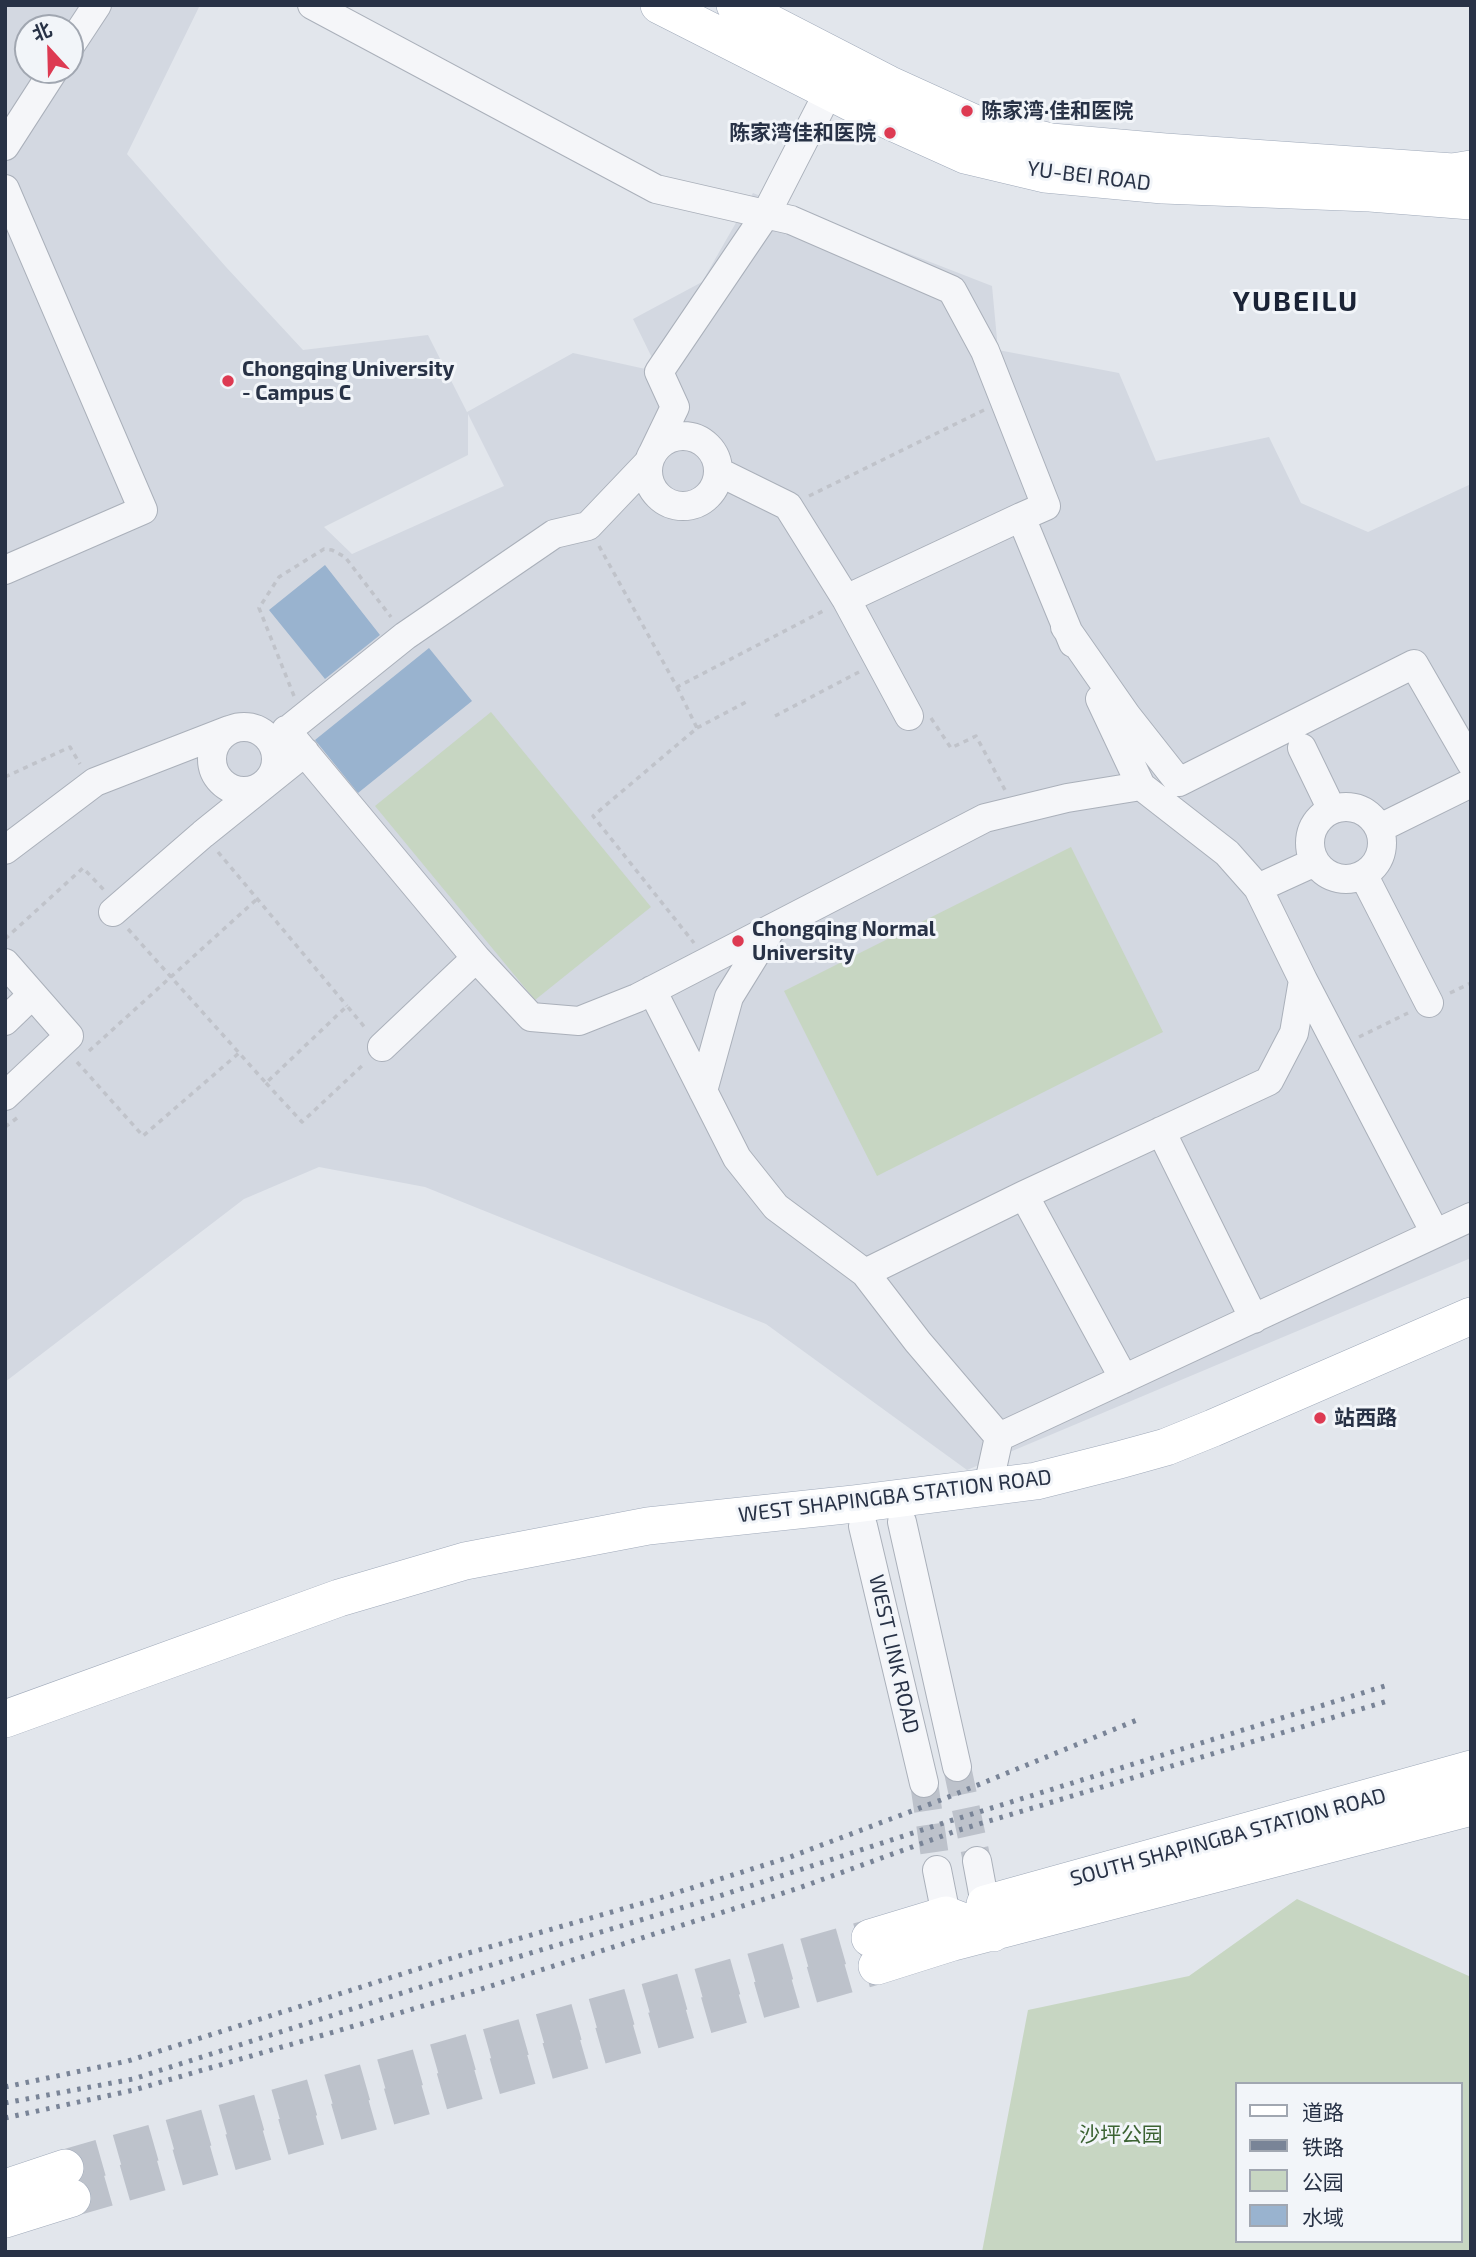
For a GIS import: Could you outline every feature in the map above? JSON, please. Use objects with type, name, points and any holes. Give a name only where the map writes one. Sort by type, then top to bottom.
[{"type":"main road","name":"YU-BEI ROAD","points":[[659,5],[829,91],[965,155],[1045,174],[1163,185],[1370,193],[1471,201]]},
{"type":"main road","name":"YU-BEI ROAD","points":[[735,5],[888,84],[976,124],[1051,142],[1454,172],[1471,169]]},
{"type":"main road","name":"WEST SHAPINGBA STATION ROAD","points":[[5,1718],[339,1598],[465,1561],[648,1526],[1036,1481],[1166,1447],[1471,1316]]},
{"type":"main road","name":"WEST SHAPINGBA STATION ROAD","points":[[339,1598],[466,1583],[654,1548],[902,1522],[1039,1500],[1126,1482],[1171,1469],[1471,1344]]},
{"type":"main road","name":"SOUTH SHAPINGBA STATION ROAD","points":[[873,1952],[1471,1769]]},
{"type":"main road","name":"SOUTH SHAPINGBA STATION ROAD","points":[[969,1924],[1471,1807]]},
{"type":"main road","points":[[5,2188],[69,2183],[5,2219]]},
{"type":"street","points":[[84,25],[97,5]]},
{"type":"street","points":[[312,5],[656,189],[791,220],[952,290],[985,351],[1046,506],[846,599]]},
{"type":"street","points":[[5,146],[45,84]]},
{"type":"street","points":[[229,730],[215,745],[212,754],[215,774],[229,789],[250,792],[259,789],[274,774],[277,754],[287,730],[405,636],[554,534],[588,526],[648,463],[659,445],[669,438],[692,436],[712,450],[719,472],[710,494],[701,501],[678,506],[657,495],[650,485],[648,463],[675,407],[659,372],[766,214],[829,91]]},
{"type":"street","points":[[5,189],[143,510],[5,570]]},
{"type":"street","points":[[719,472],[788,506],[846,599],[908,716]]},
{"type":"street","points":[[1021,517],[1065,627],[1141,786],[1227,853],[1258,888],[1435,1233]]},
{"type":"street","points":[[1065,627],[1127,716],[1179,782],[1414,664],[1471,763]]},
{"type":"street","points":[[5,850],[92,784],[239,727],[287,730]]},
{"type":"street","points":[[287,730],[476,958],[531,1017],[579,1021],[652,990],[985,818],[1067,798],[1141,786]]},
{"type":"street","points":[[1302,748],[1332,810]]},
{"type":"street","points":[[108,902],[203,834],[304,752]]},
{"type":"street","points":[[1380,828],[1471,783]]},
{"type":"street","points":[[1346,807],[1359,809],[1371,816],[1380,828],[1383,845],[1377,863],[1364,876],[1346,880],[1328,876],[1315,862],[1309,842],[1316,823],[1332,810],[1346,807]]},
{"type":"street","points":[[1258,888],[1315,862]]},
{"type":"street","points":[[1364,876],[1429,1003]]},
{"type":"street","points":[[703,1091],[729,997],[771,929]]},
{"type":"street","points":[[382,1047],[476,958]]},
{"type":"street","points":[[5,964],[69,1036],[5,1096]]},
{"type":"street","points":[[865,1273],[1024,1195],[1269,1081],[1294,1033],[1303,980]]},
{"type":"street","points":[[652,990],[737,1158],[776,1207],[865,1273],[918,1342],[999,1437]]},
{"type":"street","points":[[5,1021],[32,995]]},
{"type":"street","points":[[1161,1131],[1254,1319]]},
{"type":"street","points":[[1024,1195],[1124,1378]]},
{"type":"street","points":[[999,1437],[1471,1217]]},
{"type":"street","points":[[988,1487],[999,1437]]},
{"type":"street","name":"WEST LINK ROAD","points":[[902,1522],[957,1767]]},
{"type":"street","name":"WEST LINK ROAD","points":[[863,1526],[924,1783]]},
{"type":"street","points":[[969,1924],[977,1861]]},
{"type":"street","points":[[937,1870],[969,1924]]},
{"type":"path","points":[[788,506],[1004,401]]},
{"type":"path","points":[[588,526],[698,728]]},
{"type":"path","points":[[287,730],[260,608],[279,577],[324,550],[332,550],[345,556],[405,636]]},
{"type":"path","points":[[677,687],[846,599]]},
{"type":"path","points":[[775,716],[880,661]]},
{"type":"path","points":[[709,961],[593,816],[698,728],[748,701]]},
{"type":"path","points":[[908,716],[932,718],[951,748],[976,736],[1015,811]]},
{"type":"path","points":[[5,777],[70,747],[92,784]]},
{"type":"path","points":[[5,939],[83,868],[171,976],[302,1122],[382,1047],[203,834]]},
{"type":"path","points":[[86,1053],[257,899]]},
{"type":"path","points":[[1338,1047],[1471,983]]},
{"type":"path","points":[[266,1083],[347,1006]]},
{"type":"path","points":[[77,1062],[143,1136],[239,1053]]},
{"type":"shaded area","name":"Chongqing Normal University","points":[[5,5],[200,5],[127,154],[303,350],[428,335],[467,412],[573,353],[659,372],[633,319],[702,282],[753,193],[992,286],[998,350],[1119,373],[1156,461],[1269,437],[1301,503],[1368,532],[1471,484],[1471,1258],[967,1470],[766,1324],[425,1187],[319,1167],[244,1199],[5,1382]],"holes":[[[468,414],[504,486],[352,554],[324,527],[468,455]]]},
{"type":"green space","points":[[491,712],[651,907],[535,1000],[375,806]]},
{"type":"green space","points":[[1071,847],[1163,1032],[877,1176],[784,991]]},
{"type":"green space","name":"沙坪公园","points":[[1297,1899],[1471,1977],[1471,2252],[982,2252],[1028,2010],[1189,1976]]},
{"type":"water","points":[[325,565],[380,635],[325,679],[269,610]]},
{"type":"water","points":[[429,648],[472,701],[358,793],[315,740]]},
{"type":"tunnel","points":[[957,1767],[977,1861]]},
{"type":"tunnel","points":[[924,1783],[937,1870]]},
{"type":"tunnel","points":[[65,2168],[870,1938]]},
{"type":"tunnel","points":[[72,2198],[877,1966]]},
{"type":"railway","points":[[5,2103],[133,2079],[1388,1685]]},
{"type":"railway","points":[[5,2118],[134,2090],[478,1990],[796,1889],[956,1831],[1391,1700]]},
{"type":"railway","points":[[5,2087],[128,2061],[465,1954],[650,1901],[790,1857],[941,1800],[1137,1720]]},
{"type":"place","name":"陈家湾·佳和医院","points":[[967,111]]},
{"type":"place","name":"陈家湾佳和医院","points":[[890,133]]},
{"type":"place","name":"Chongqing University - Campus C","points":[[228,381]]},
{"type":"place","name":"Chongqing Normal University","points":[[738,941]]},
{"type":"place","name":"站西路","points":[[1320,1418]]},
{"type":"district","name":"YUBEILU","points":[[1296,302]]}]
